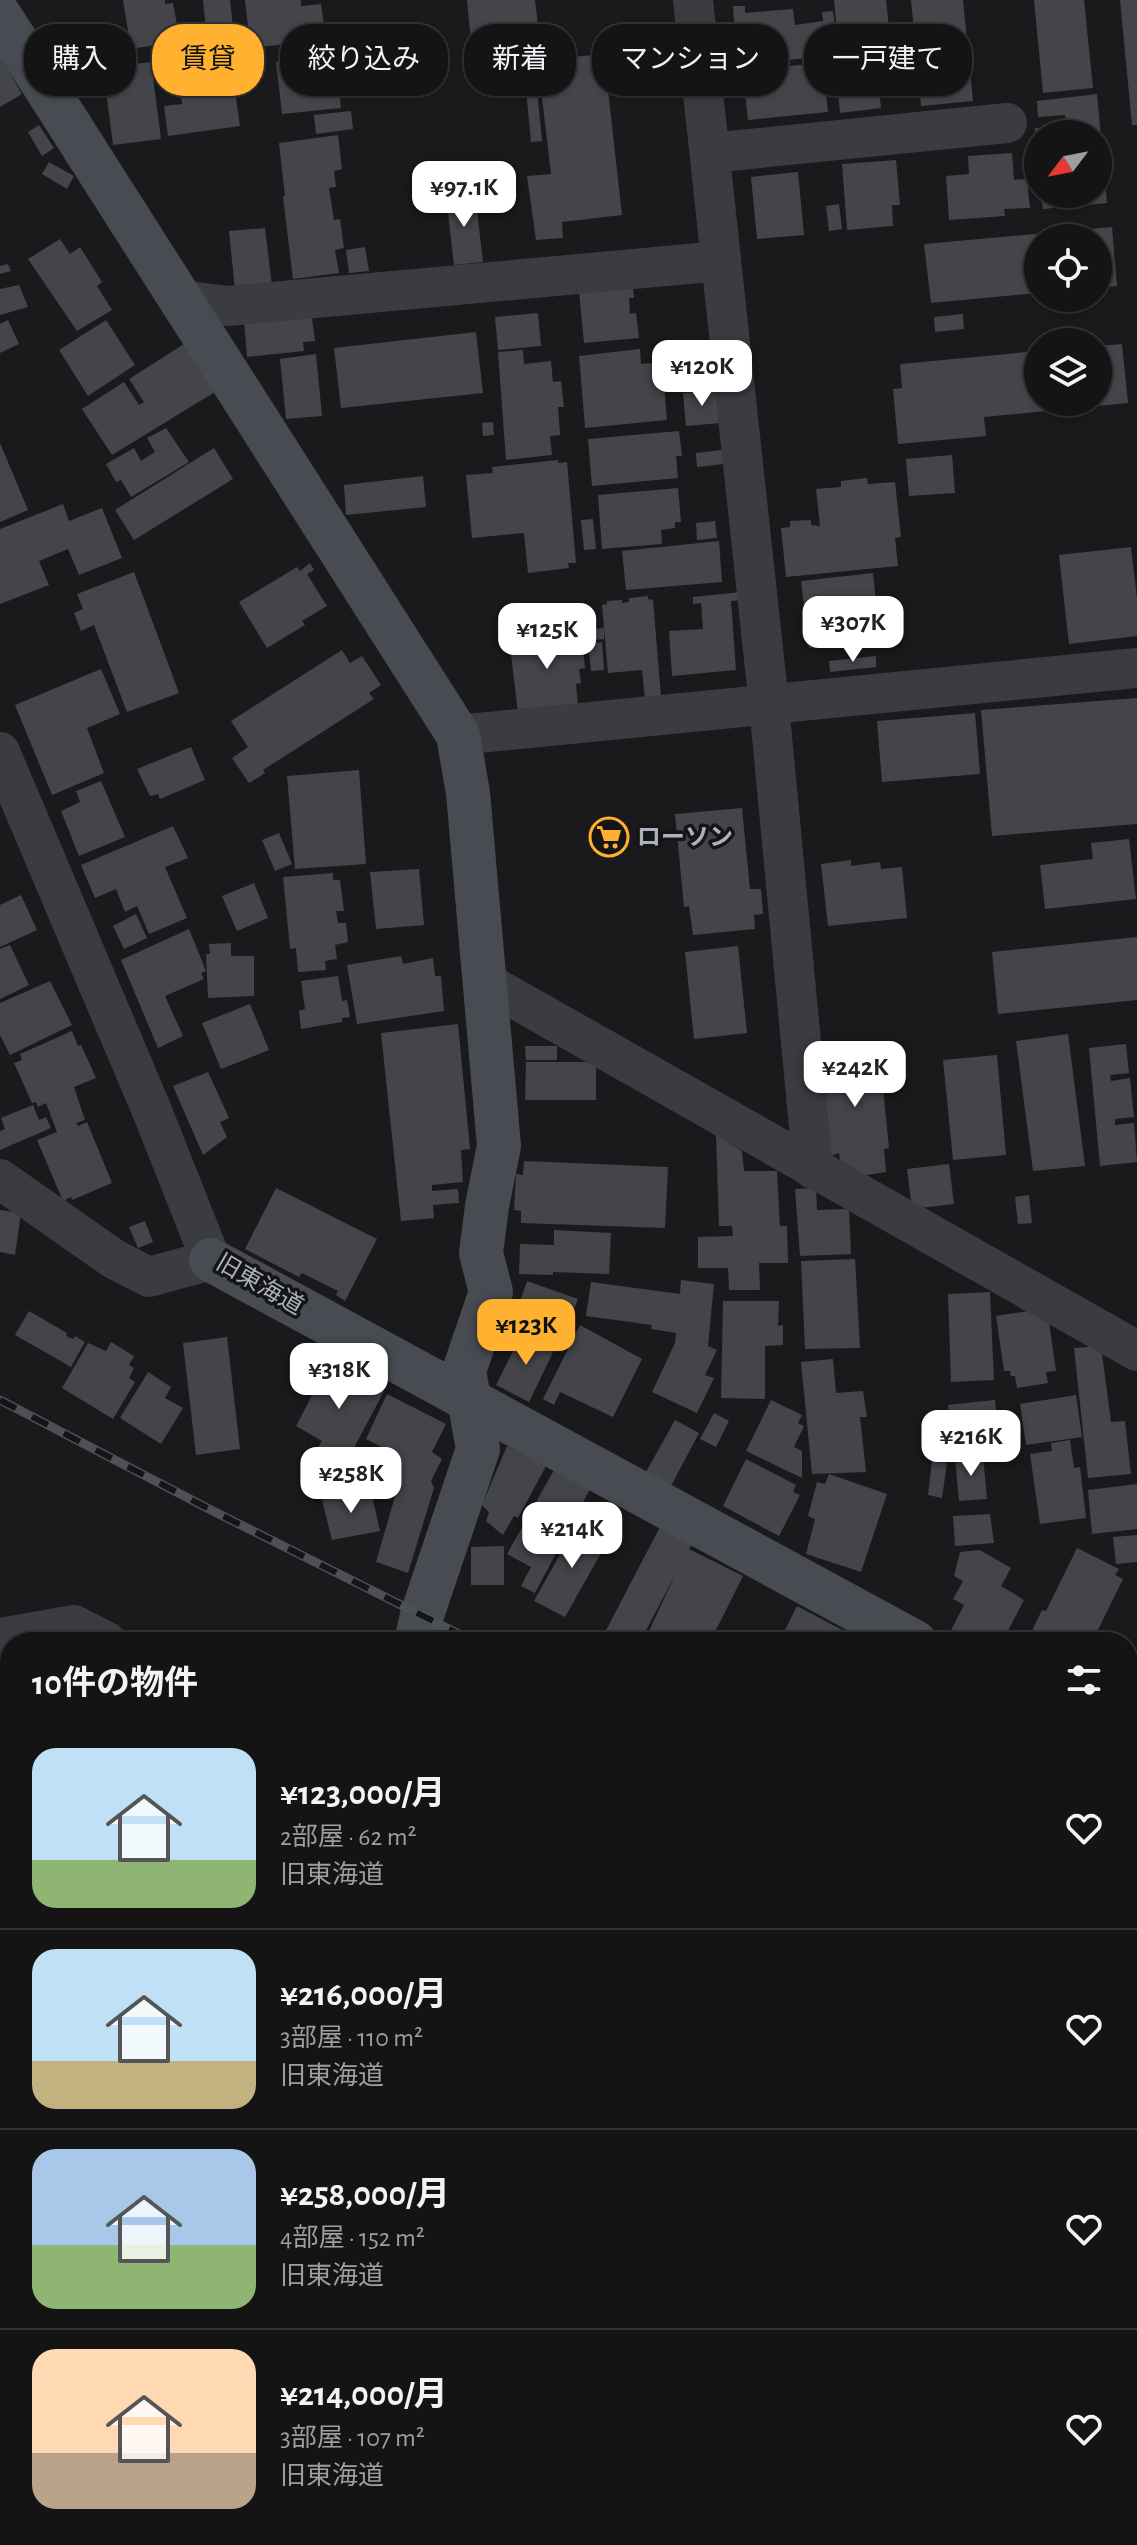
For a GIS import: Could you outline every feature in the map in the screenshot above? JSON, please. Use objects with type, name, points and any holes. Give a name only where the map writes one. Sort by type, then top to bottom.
[{"type":"street","points":[[693,0],[769,705],[813,1169]]},
{"type":"street","points":[[0,16],[458,735],[468,793],[487,983],[499,1146],[481,1253],[491,1292],[464,1371],[478,1449],[418,1632]]},
{"type":"street","points":[[710,153],[1007,123]]},
{"type":"street","points":[[181,300],[228,306],[721,261]]},
{"type":"street","points":[[458,735],[1137,668]]},
{"type":"street","name":"旧東海道","points":[[0,752],[152,1111],[211,1260],[897,1632]]},
{"type":"street","points":[[487,983],[1137,1351]]},
{"type":"street","points":[[0,1179],[114,1259],[149,1277],[211,1260]]},
{"type":"street","points":[[34,1632],[74,1625],[88,1632]]},
{"type":"building","points":[[123,0],[165,0],[165,4],[173,3],[177,24],[152,24],[152,46],[136,48],[136,24],[127,24]]},
{"type":"building","points":[[203,0],[230,0],[233,24],[205,24]]},
{"type":"building","points":[[245,0],[301,0],[301,6],[321,4],[324,24],[280,24],[280,45],[264,47],[264,24],[248,24]]},
{"type":"building","points":[[467,0],[535,0],[538,24],[469,24]]},
{"type":"building","points":[[834,0],[886,0],[889,24],[836,24]]},
{"type":"building","points":[[911,0],[963,0],[965,24],[913,24]]},
{"type":"building","points":[[1034,0],[1084,0],[1093,88],[1043,93]]},
{"type":"building","points":[[1120,0],[1137,0],[1137,125],[1132,125]]},
{"type":"building","points":[[733,6],[745,6],[745,13],[793,9],[795,25],[823,21],[822,12],[833,11],[835,24],[804,24],[804,58],[788,60],[788,24],[734,24]]},
{"type":"building","points":[[0,55],[22,94],[0,107]]},
{"type":"building","points":[[592,55],[592,96],[609,96],[622,215],[562,222],[563,238],[536,240],[527,176],[551,174],[542,96],[576,96],[576,57]]},
{"type":"building","points":[[151,62],[152,96],[155,96],[161,139],[113,145],[107,96],[136,96],[136,64]]},
{"type":"building","points":[[276,62],[280,62],[280,96],[340,96],[341,108],[282,114]]},
{"type":"building","points":[[804,65],[804,96],[826,96],[828,112],[748,120],[745,96],[788,96],[788,66]]},
{"type":"building","points":[[972,91],[973,101],[921,106],[920,96],[972,96]]},
{"type":"building","points":[[1097,94],[1099,120],[1066,120],[1065,115],[1038,117],[1037,101]]},
{"type":"building","points":[[181,96],[236,96],[240,126],[168,136],[164,106],[182,104]]},
{"type":"building","points":[[527,96],[538,96],[542,141],[531,142]]},
{"type":"building","points":[[838,96],[880,96],[881,108],[840,113]]},
{"type":"building","points":[[351,111],[353,129],[316,134],[314,115]]},
{"type":"building","points":[[39,125],[54,148],[42,156],[28,132]]},
{"type":"building","points":[[338,135],[342,169],[334,171],[336,187],[329,188],[334,220],[340,219],[344,248],[335,250],[339,273],[293,279],[279,143]]},
{"type":"building","points":[[1012,153],[1014,180],[1024,179],[1024,208],[1030,208],[1004,209],[1005,216],[949,220],[946,176],[969,174],[968,156]]},
{"type":"building","points":[[896,160],[900,205],[892,205],[893,226],[847,230],[842,164]]},
{"type":"building","points":[[49,162],[74,176],[67,189],[42,174]]},
{"type":"building","points":[[798,172],[804,235],[757,239],[751,177]]},
{"type":"building","points":[[475,193],[483,262],[454,265],[446,196]]},
{"type":"building","points":[[839,204],[842,229],[829,231],[826,206]]},
{"type":"building","points":[[1112,227],[1117,286],[1112,287]]},
{"type":"building","points":[[265,228],[272,286],[235,290],[229,231]]},
{"type":"building","points":[[1024,235],[1024,294],[931,303],[924,244]]},
{"type":"building","points":[[60,239],[70,254],[80,247],[102,282],[97,286],[112,310],[77,331],[28,259]]},
{"type":"building","points":[[365,247],[369,271],[349,273],[346,250]]},
{"type":"building","points":[[8,264],[11,271],[0,274],[0,266]]},
{"type":"building","points":[[19,285],[28,307],[0,315],[0,289]]},
{"type":"building","points":[[633,286],[634,298],[629,298],[630,314],[636,313],[639,338],[584,343],[579,291]]},
{"type":"building","points":[[538,313],[541,346],[498,350],[495,317]]},
{"type":"building","points":[[963,314],[964,329],[935,332],[934,317]]},
{"type":"building","points":[[312,318],[315,341],[303,342],[304,351],[247,357],[244,320]]},
{"type":"building","points":[[8,320],[19,344],[0,353],[0,324]]},
{"type":"building","points":[[106,320],[135,365],[88,396],[59,350]]},
{"type":"building","points":[[476,332],[483,393],[341,408],[334,348]]},
{"type":"building","points":[[184,344],[215,392],[112,455],[82,409],[124,382],[139,405],[144,402],[129,379]]},
{"type":"building","points":[[1122,344],[1128,403],[1112,405],[1112,345]]},
{"type":"building","points":[[640,349],[641,364],[662,362],[667,420],[585,428],[579,356]]},
{"type":"building","points":[[523,350],[524,364],[551,361],[553,382],[561,381],[564,407],[558,407],[560,435],[550,436],[552,455],[506,460],[498,352]]},
{"type":"building","points":[[1024,352],[1024,413],[984,417],[986,436],[898,444],[893,389],[902,388],[900,364]]},
{"type":"building","points":[[316,354],[322,416],[286,419],[280,359]]},
{"type":"building","points":[[719,390],[721,423],[686,426],[683,393]]},
{"type":"building","points":[[493,422],[494,435],[483,436],[482,423]]},
{"type":"building","points":[[166,428],[189,462],[131,497],[121,480],[116,482],[106,464],[134,448],[141,461],[155,452],[147,438]]},
{"type":"building","points":[[679,431],[682,456],[676,456],[678,478],[592,486],[588,439]]},
{"type":"building","points":[[0,443],[28,510],[0,522]]},
{"type":"building","points":[[214,448],[233,479],[134,540],[115,510]]},
{"type":"building","points":[[722,450],[724,464],[697,467],[696,453]]},
{"type":"building","points":[[952,455],[955,493],[909,496],[906,459]]},
{"type":"building","points":[[558,460],[558,463],[567,462],[576,563],[568,563],[569,568],[528,573],[524,533],[472,538],[466,475],[493,473],[492,467]]},
{"type":"building","points":[[423,476],[426,507],[346,515],[344,485]]},
{"type":"building","points":[[867,478],[868,484],[895,482],[901,537],[895,538],[898,566],[786,577],[781,528],[790,527],[790,521],[811,520],[811,525],[820,526],[816,489],[841,487],[841,481]]},
{"type":"building","points":[[678,488],[681,522],[675,522],[675,528],[661,530],[662,544],[602,549],[598,495]]},
{"type":"building","points":[[63,504],[69,521],[102,508],[122,558],[79,575],[68,549],[39,561],[49,585],[0,604],[0,529]]},
{"type":"building","points":[[593,519],[596,549],[584,550],[581,520]]},
{"type":"building","points":[[715,521],[717,538],[697,540],[696,523]]},
{"type":"building","points":[[719,541],[722,582],[626,590],[622,551]]},
{"type":"building","points":[[1131,547],[1137,598],[1137,636],[1069,644],[1059,555]]},
{"type":"building","points":[[310,563],[314,570],[307,574],[327,606],[302,621],[305,625],[267,648],[239,602],[297,567],[300,571]]},
{"type":"building","points":[[134,572],[179,693],[127,712],[94,625],[81,631],[74,613],[83,609],[77,594]]},
{"type":"building","points":[[873,573],[880,641],[809,648],[801,581]]},
{"type":"building","points":[[742,592],[743,600],[731,601],[736,670],[672,676],[669,631],[703,629],[701,603],[693,604],[693,597]]},
{"type":"building","points":[[648,596],[653,600],[661,697],[645,699],[642,670],[608,673],[602,605],[607,601],[622,600],[622,603],[629,602],[629,598]]},
{"type":"building","points":[[604,628],[604,639],[594,640],[593,629]]},
{"type":"building","points":[[581,631],[585,668],[579,669],[581,683],[576,684],[578,707],[518,713],[509,638]]},
{"type":"building","points":[[602,642],[604,670],[591,671],[588,643]]},
{"type":"building","points":[[342,650],[350,663],[362,656],[381,685],[369,693],[374,699],[263,770],[265,773],[249,783],[232,758],[248,747],[231,721]]},
{"type":"building","points":[[876,656],[876,667],[830,672],[829,661]]},
{"type":"building","points":[[101,669],[120,714],[87,728],[104,773],[52,795],[15,705]]},
{"type":"building","points":[[1137,698],[1137,824],[992,836],[981,710]]},
{"type":"building","points":[[975,713],[980,774],[882,782],[877,721]]},
{"type":"building","points":[[191,747],[205,780],[160,799],[158,794],[150,796],[137,769]]},
{"type":"building","points":[[359,770],[366,864],[295,869],[287,776]]},
{"type":"building","points":[[101,781],[125,837],[79,856],[61,811],[80,802],[76,791]]},
{"type":"building","points":[[742,808],[750,889],[761,889],[763,914],[754,915],[755,929],[693,935],[689,906],[684,907],[675,814]]},
{"type":"building","points":[[173,826],[188,858],[165,867],[187,918],[149,934],[137,906],[125,912],[116,889],[95,898],[81,865]]},
{"type":"building","points":[[279,833],[292,864],[275,871],[262,840]]},
{"type":"building","points":[[1129,839],[1136,899],[1045,909],[1040,865],[1093,859],[1091,843]]},
{"type":"building","points":[[851,860],[851,866],[880,862],[881,869],[902,867],[907,918],[828,926],[821,864]]},
{"type":"building","points":[[419,869],[424,925],[376,929],[370,872]]},
{"type":"building","points":[[333,873],[333,880],[340,880],[344,911],[336,911],[338,923],[346,923],[348,942],[335,945],[337,959],[325,961],[326,970],[298,972],[296,948],[290,949],[283,877]]},
{"type":"building","points":[[254,883],[268,918],[237,931],[222,896]]},
{"type":"building","points":[[21,895],[37,930],[0,947],[0,905]]},
{"type":"building","points":[[136,914],[147,938],[124,949],[113,926]]},
{"type":"building","points":[[189,929],[206,971],[201,973],[204,979],[165,996],[183,1036],[158,1048],[121,960]]},
{"type":"building","points":[[1137,937],[1137,1000],[998,1014],[992,952]]},
{"type":"building","points":[[231,943],[231,956],[254,956],[254,996],[208,998],[206,954],[210,954],[209,944]]},
{"type":"building","points":[[10,945],[29,985],[0,999],[0,949]]},
{"type":"building","points":[[738,946],[747,1033],[694,1039],[685,952]]},
{"type":"building","points":[[401,956],[403,964],[433,958],[435,976],[441,976],[444,1011],[357,1024],[347,965]]},
{"type":"building","points":[[338,976],[342,1001],[347,1000],[350,1017],[342,1018],[342,1022],[301,1029],[299,1011],[305,1009],[301,981]]},
{"type":"building","points":[[50,981],[72,1025],[10,1055],[0,1035],[0,1003]]},
{"type":"building","points":[[250,1004],[269,1050],[221,1069],[202,1023]]},
{"type":"building","points":[[458,1024],[470,1149],[461,1150],[463,1182],[432,1185],[432,1191],[458,1189],[459,1203],[433,1205],[434,1218],[401,1221],[381,1033]]},
{"type":"building","points":[[72,1031],[96,1078],[74,1087],[85,1120],[76,1123],[78,1126],[87,1122],[112,1183],[63,1201],[37,1140],[57,1132],[46,1103],[38,1107],[36,1102],[32,1103],[14,1063],[22,1060],[20,1054]]},
{"type":"building","points":[[1068,1034],[1085,1166],[1033,1171],[1016,1041]]},
{"type":"building","points":[[1126,1044],[1129,1073],[1110,1075],[1111,1081],[1130,1078],[1134,1117],[1115,1119],[1115,1125],[1134,1123],[1137,1162],[1100,1166],[1089,1048]]},
{"type":"building","points":[[525,1046],[557,1046],[557,1060],[526,1060]]},
{"type":"building","points":[[879,1048],[889,1148],[884,1149],[886,1172],[860,1176],[841,1165],[839,1153],[828,1157],[818,1054]]},
{"type":"building","points":[[997,1055],[1006,1155],[953,1160],[943,1060]]},
{"type":"building","points":[[526,1062],[596,1062],[596,1100],[525,1100]]},
{"type":"building","points":[[208,1072],[229,1118],[220,1122],[227,1137],[203,1155],[173,1086]]},
{"type":"building","points":[[33,1105],[39,1120],[46,1117],[51,1128],[0,1150],[0,1131],[5,1129],[1,1118]]},
{"type":"building","points":[[716,1135],[742,1151],[744,1171],[777,1171],[780,1226],[787,1226],[788,1263],[759,1263],[760,1290],[729,1290],[728,1268],[698,1268],[698,1237],[733,1236],[732,1226],[719,1226]]},
{"type":"building","points":[[524,1161],[668,1167],[665,1228],[521,1223],[521,1211],[514,1210],[516,1174],[523,1175]]},
{"type":"building","points":[[949,1164],[954,1204],[912,1209],[907,1169]]},
{"type":"building","points":[[276,1188],[377,1239],[345,1301],[336,1295],[338,1291],[302,1273],[299,1277],[245,1249]]},
{"type":"building","points":[[816,1188],[817,1210],[849,1209],[851,1254],[800,1256],[795,1189]]},
{"type":"building","points":[[1029,1195],[1032,1223],[1018,1224],[1015,1197]]},
{"type":"building","points":[[0,1210],[21,1213],[15,1255],[0,1252]]},
{"type":"building","points":[[145,1221],[153,1242],[138,1248],[129,1227]]},
{"type":"building","points":[[554,1230],[611,1233],[609,1274],[519,1274],[520,1244],[554,1245]]},
{"type":"building","points":[[855,1259],[860,1348],[805,1349],[801,1261]]},
{"type":"building","points":[[681,1280],[714,1284],[708,1346],[717,1350],[705,1375],[714,1378],[697,1413],[652,1392],[675,1343],[676,1333],[651,1329],[652,1325],[586,1316],[591,1282],[680,1294]]},
{"type":"building","points":[[527,1281],[578,1299],[562,1338],[514,1319]]},
{"type":"building","points":[[990,1292],[994,1380],[951,1382],[948,1294]]},
{"type":"building","points":[[723,1301],[779,1301],[778,1326],[783,1325],[783,1345],[765,1346],[765,1399],[721,1398]]},
{"type":"building","points":[[1035,1310],[1048,1315],[1056,1371],[1046,1372],[1048,1383],[1017,1388],[1015,1376],[1011,1376],[1010,1371],[1004,1371],[996,1316]]},
{"type":"building","points":[[29,1311],[67,1333],[66,1336],[73,1339],[75,1336],[85,1342],[71,1367],[15,1335]]},
{"type":"building","points":[[580,1325],[642,1359],[613,1417],[560,1392],[554,1405],[543,1399]]},
{"type":"building","points":[[522,1333],[555,1348],[529,1402],[496,1385]]},
{"type":"building","points":[[227,1337],[240,1449],[196,1455],[183,1343]]},
{"type":"building","points":[[111,1342],[134,1356],[129,1365],[134,1368],[129,1378],[135,1382],[113,1419],[62,1388],[88,1343],[106,1351]]},
{"type":"building","points":[[1101,1346],[1111,1422],[1125,1421],[1131,1474],[1088,1478],[1074,1348]]},
{"type":"building","points":[[833,1359],[836,1393],[863,1391],[867,1417],[860,1417],[866,1472],[812,1474],[801,1362]]},
{"type":"building","points":[[330,1361],[384,1391],[345,1465],[317,1449],[322,1441],[296,1426]]},
{"type":"building","points":[[148,1372],[171,1387],[165,1398],[183,1408],[161,1444],[120,1418]]},
{"type":"building","points":[[387,1394],[446,1424],[432,1452],[442,1459],[431,1481],[434,1488],[408,1573],[376,1562],[396,1493],[376,1484],[391,1452],[366,1439]]},
{"type":"building","points":[[1076,1395],[1082,1437],[1026,1445],[1020,1404]]},
{"type":"building","points":[[771,1400],[802,1415],[798,1423],[804,1426],[794,1447],[802,1451],[802,1478],[746,1451]]},
{"type":"building","points":[[995,1400],[1000,1448],[954,1453],[948,1405]]},
{"type":"building","points":[[714,1413],[729,1421],[716,1447],[700,1439]]},
{"type":"building","points":[[675,1420],[699,1433],[671,1486],[646,1472]]},
{"type":"building","points":[[1070,1440],[1074,1468],[1080,1467],[1086,1518],[1040,1524],[1030,1454],[1052,1451],[1051,1443]]},
{"type":"building","points":[[507,1446],[546,1466],[518,1518],[514,1516],[503,1535],[486,1521],[489,1512],[482,1505]]},
{"type":"building","points":[[983,1456],[987,1499],[959,1501],[955,1458]]},
{"type":"building","points":[[746,1459],[796,1485],[793,1492],[800,1495],[779,1536],[723,1506]]},
{"type":"building","points":[[932,1461],[947,1463],[942,1498],[928,1495]]},
{"type":"building","points":[[554,1470],[590,1489],[535,1593],[521,1586],[531,1567],[507,1554]]},
{"type":"building","points":[[829,1474],[887,1494],[861,1572],[806,1554],[815,1519],[808,1516],[817,1482],[825,1484]]},
{"type":"building","points":[[1137,1484],[1137,1529],[1092,1534],[1088,1490]]},
{"type":"building","points":[[371,1491],[380,1531],[332,1540],[322,1500]]},
{"type":"building","points":[[990,1514],[994,1543],[955,1546],[953,1516]]},
{"type":"building","points":[[577,1524],[595,1534],[597,1530],[610,1537],[565,1617],[534,1601]]},
{"type":"building","points":[[660,1527],[692,1544],[689,1549],[743,1576],[715,1632],[649,1632],[676,1573],[645,1632],[605,1632]]},
{"type":"building","points":[[1137,1535],[1137,1562],[1116,1564],[1113,1537]]},
{"type":"building","points":[[504,1546],[504,1585],[471,1585],[471,1547]]},
{"type":"building","points":[[1077,1548],[1119,1569],[1115,1575],[1123,1579],[1097,1632],[1031,1632],[1042,1610],[1046,1611]]},
{"type":"building","points":[[980,1550],[1011,1568],[1001,1586],[1024,1600],[1007,1632],[950,1632],[964,1605],[953,1599],[963,1581],[954,1576],[960,1552]]},
{"type":"building","points":[[797,1606],[846,1632],[784,1632]]},
{"type":"railway","points":[[0,1400],[455,1632]]},
{"type":"place","name":"ローソン","points":[[609,837]]}]
